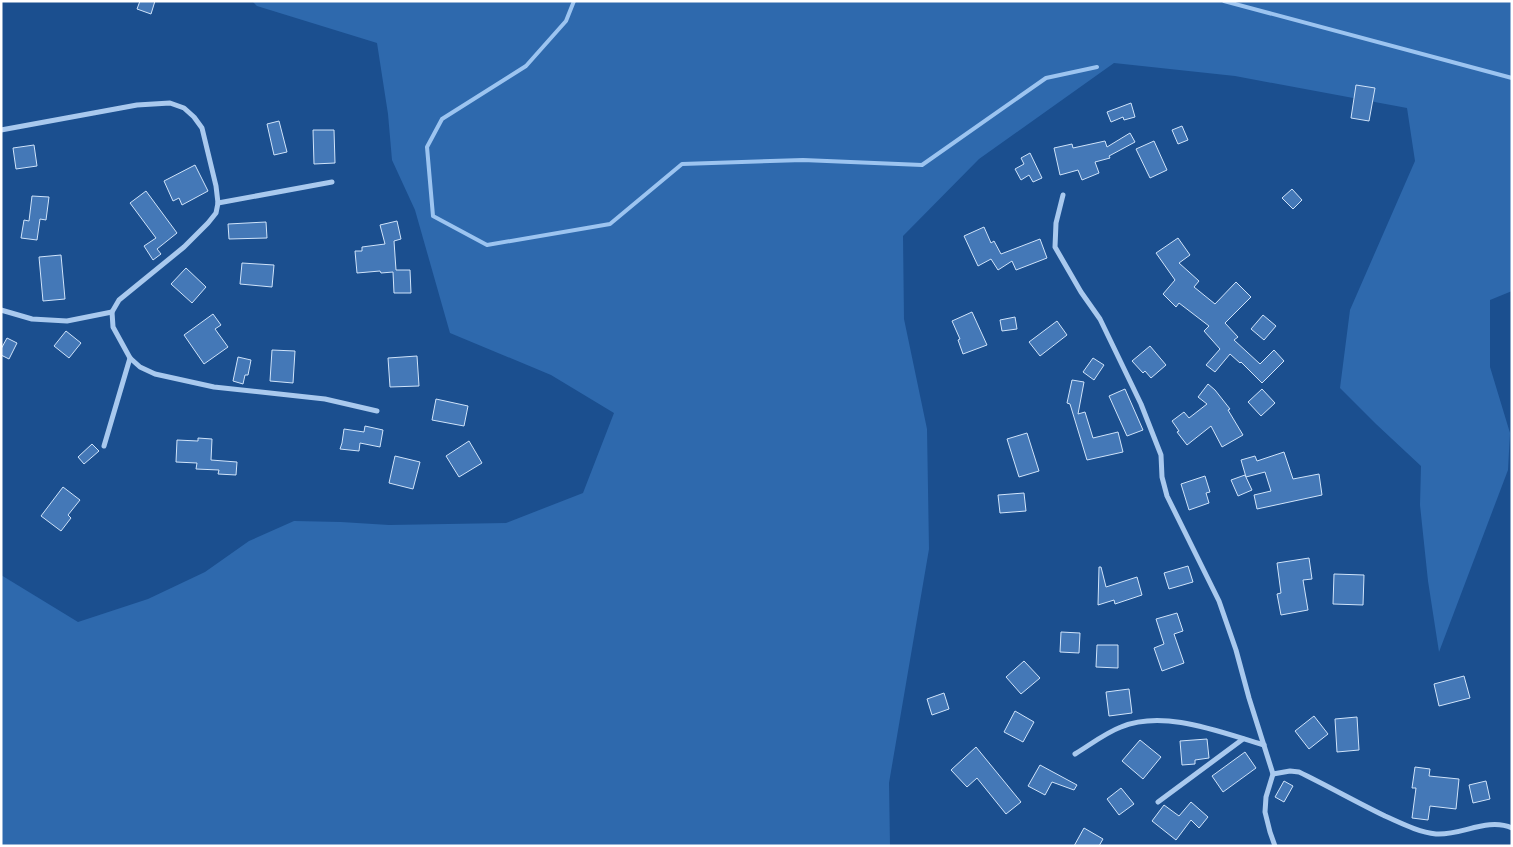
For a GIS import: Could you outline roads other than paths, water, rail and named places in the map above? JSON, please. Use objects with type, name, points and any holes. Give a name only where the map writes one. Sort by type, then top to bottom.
[{"type":"street","points":[[1,130],[137,105],[170,103],[184,108],[202,128],[216,186],[218,203],[216,213],[184,247],[119,300],[112,312],[112,327],[130,358],[140,367],[155,374],[214,387],[325,399],[377,411]]},
{"type":"street","points":[[218,203],[332,182]]},
{"type":"street","points":[[1063,195],[1056,223],[1055,248],[1081,292],[1100,319],[1141,404],[1161,455],[1162,477],[1167,496],[1220,601],[1273,774],[1266,798],[1265,812],[1275,846]]},
{"type":"street","points":[[1,310],[32,319],[67,321],[112,312]]},
{"type":"street","points":[[104,446],[130,358]]},
{"type":"street","points":[[1075,754],[1120,727],[1136,722],[1190,723],[1264,745]]},
{"type":"street","points":[[1158,802],[1243,739]]},
{"type":"street","points":[[1273,774],[1290,771],[1299,772],[1355,801],[1420,830],[1437,834],[1486,825],[1512,828]]},
{"type":"waterway","points":[[574,1],[566,21],[526,66],[442,119],[427,147],[433,216],[487,245],[610,224],[682,164],[803,160],[922,165],[1046,78],[1097,67]]},
{"type":"waterway","points":[[1224,1],[1512,78]]}]
